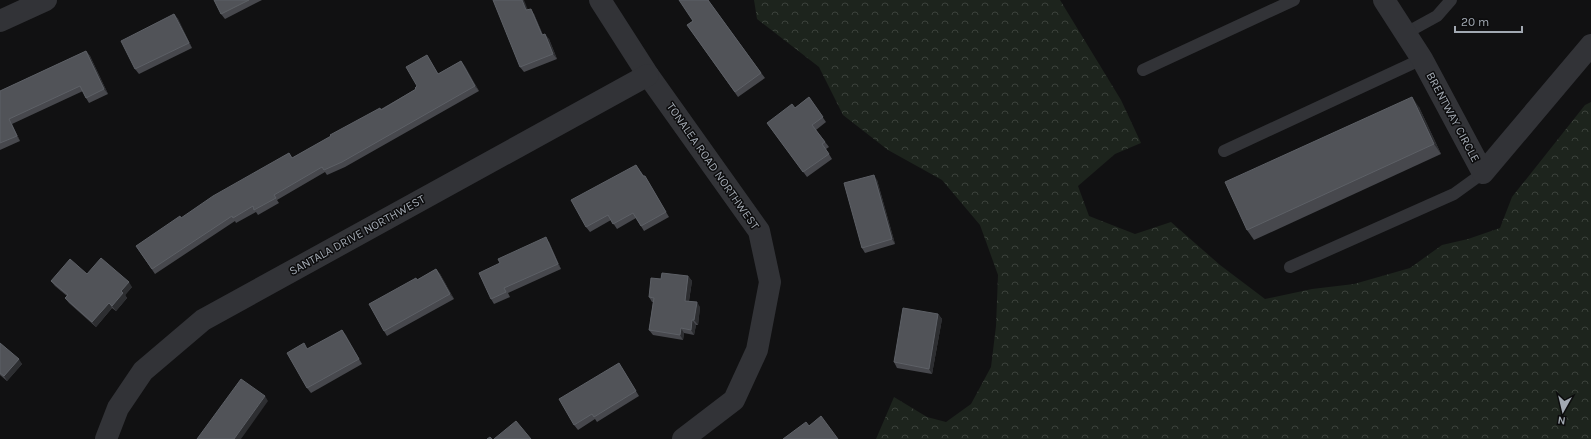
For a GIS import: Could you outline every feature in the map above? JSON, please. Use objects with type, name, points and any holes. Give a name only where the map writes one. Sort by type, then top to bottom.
[{"type":"street","points":[[0,21],[46,0]]},
{"type":"street","name":"TONALEA ROAD NORTHWEST","points":[[600,0],[648,75],[759,231],[770,282],[757,350],[734,400],[683,439]]},
{"type":"street","name":"BRENTWAY CIRCLE","points":[[1384,0],[1422,59],[1483,173],[1591,45]]},
{"type":"street","name":"SANTALA DRIVE NORTHWEST","points":[[106,439],[118,408],[143,371],[203,320],[648,75]]},
{"type":"lane","points":[[1143,70],[1294,0]]},
{"type":"lane","points":[[1406,33],[1437,16],[1451,0]]},
{"type":"lane","points":[[1224,151],[1422,59]]},
{"type":"lane","points":[[1290,267],[1454,194],[1483,173]]},
{"type":"green space","points":[[754,0],[1060,0],[1121,100],[1141,143],[1115,154],[1078,186],[1089,216],[1135,234],[1171,222],[1220,265],[1265,299],[1312,289],[1354,284],[1410,268],[1442,245],[1468,239],[1500,228],[1512,197],[1585,105],[1591,102],[1591,439],[876,439],[894,397],[927,417],[946,422],[971,404],[991,367],[996,326],[998,275],[980,225],[942,180],[888,150],[843,115],[819,67],[757,19]]},
{"type":"building","points":[[214,0],[249,0],[221,14]]},
{"type":"building","points":[[493,0],[522,0],[526,10],[531,9],[542,35],[545,34],[553,54],[520,67]]},
{"type":"building","points":[[679,0],[708,0],[761,73],[735,92],[687,25],[693,21]]},
{"type":"building","points":[[174,14],[189,43],[135,69],[121,41]]},
{"type":"building","points":[[86,51],[104,89],[86,98],[80,86],[9,119],[17,136],[0,143],[0,91]]},
{"type":"building","points":[[427,55],[438,74],[461,61],[475,86],[342,162],[324,170],[322,167],[274,195],[276,198],[254,210],[253,206],[233,218],[232,216],[152,269],[136,246],[180,216],[181,218],[213,196],[289,153],[292,158],[331,136],[330,135],[380,108],[381,110],[416,89],[415,88],[417,86],[406,67]]},
{"type":"building","points":[[809,97],[823,117],[812,125],[825,142],[822,144],[829,154],[803,172],[767,123],[792,104],[795,108]]},
{"type":"building","points":[[1412,97],[1434,144],[1247,230],[1225,182]]},
{"type":"building","points":[[636,165],[643,176],[645,176],[666,212],[641,226],[633,213],[613,224],[608,215],[586,227],[571,200]]},
{"type":"building","points":[[874,175],[892,239],[862,248],[844,183]]},
{"type":"building","points":[[546,237],[558,264],[504,288],[506,292],[491,299],[479,273],[500,263],[498,259]]},
{"type":"building","points":[[101,258],[129,282],[121,291],[123,293],[112,306],[109,303],[92,322],[65,298],[68,295],[51,281],[70,259],[87,274]]},
{"type":"building","points":[[436,269],[450,294],[384,331],[369,304],[416,278],[417,280]]},
{"type":"building","points":[[662,273],[688,276],[685,301],[697,302],[691,330],[681,328],[680,335],[649,330],[654,298],[649,297],[651,278],[661,279]]},
{"type":"building","points":[[903,308],[938,314],[929,369],[894,362]]},
{"type":"building","points":[[342,330],[359,359],[307,388],[287,353],[304,343],[307,349]]},
{"type":"building","points":[[0,343],[19,359],[4,376],[0,373]]},
{"type":"building","points":[[619,363],[636,391],[594,417],[592,414],[574,425],[559,399]]},
{"type":"building","points":[[241,379],[265,396],[234,439],[197,439]]},
{"type":"building","points":[[821,416],[838,439],[783,439],[806,422],[809,426]]},
{"type":"building","points":[[516,421],[531,439],[494,439]]}]
